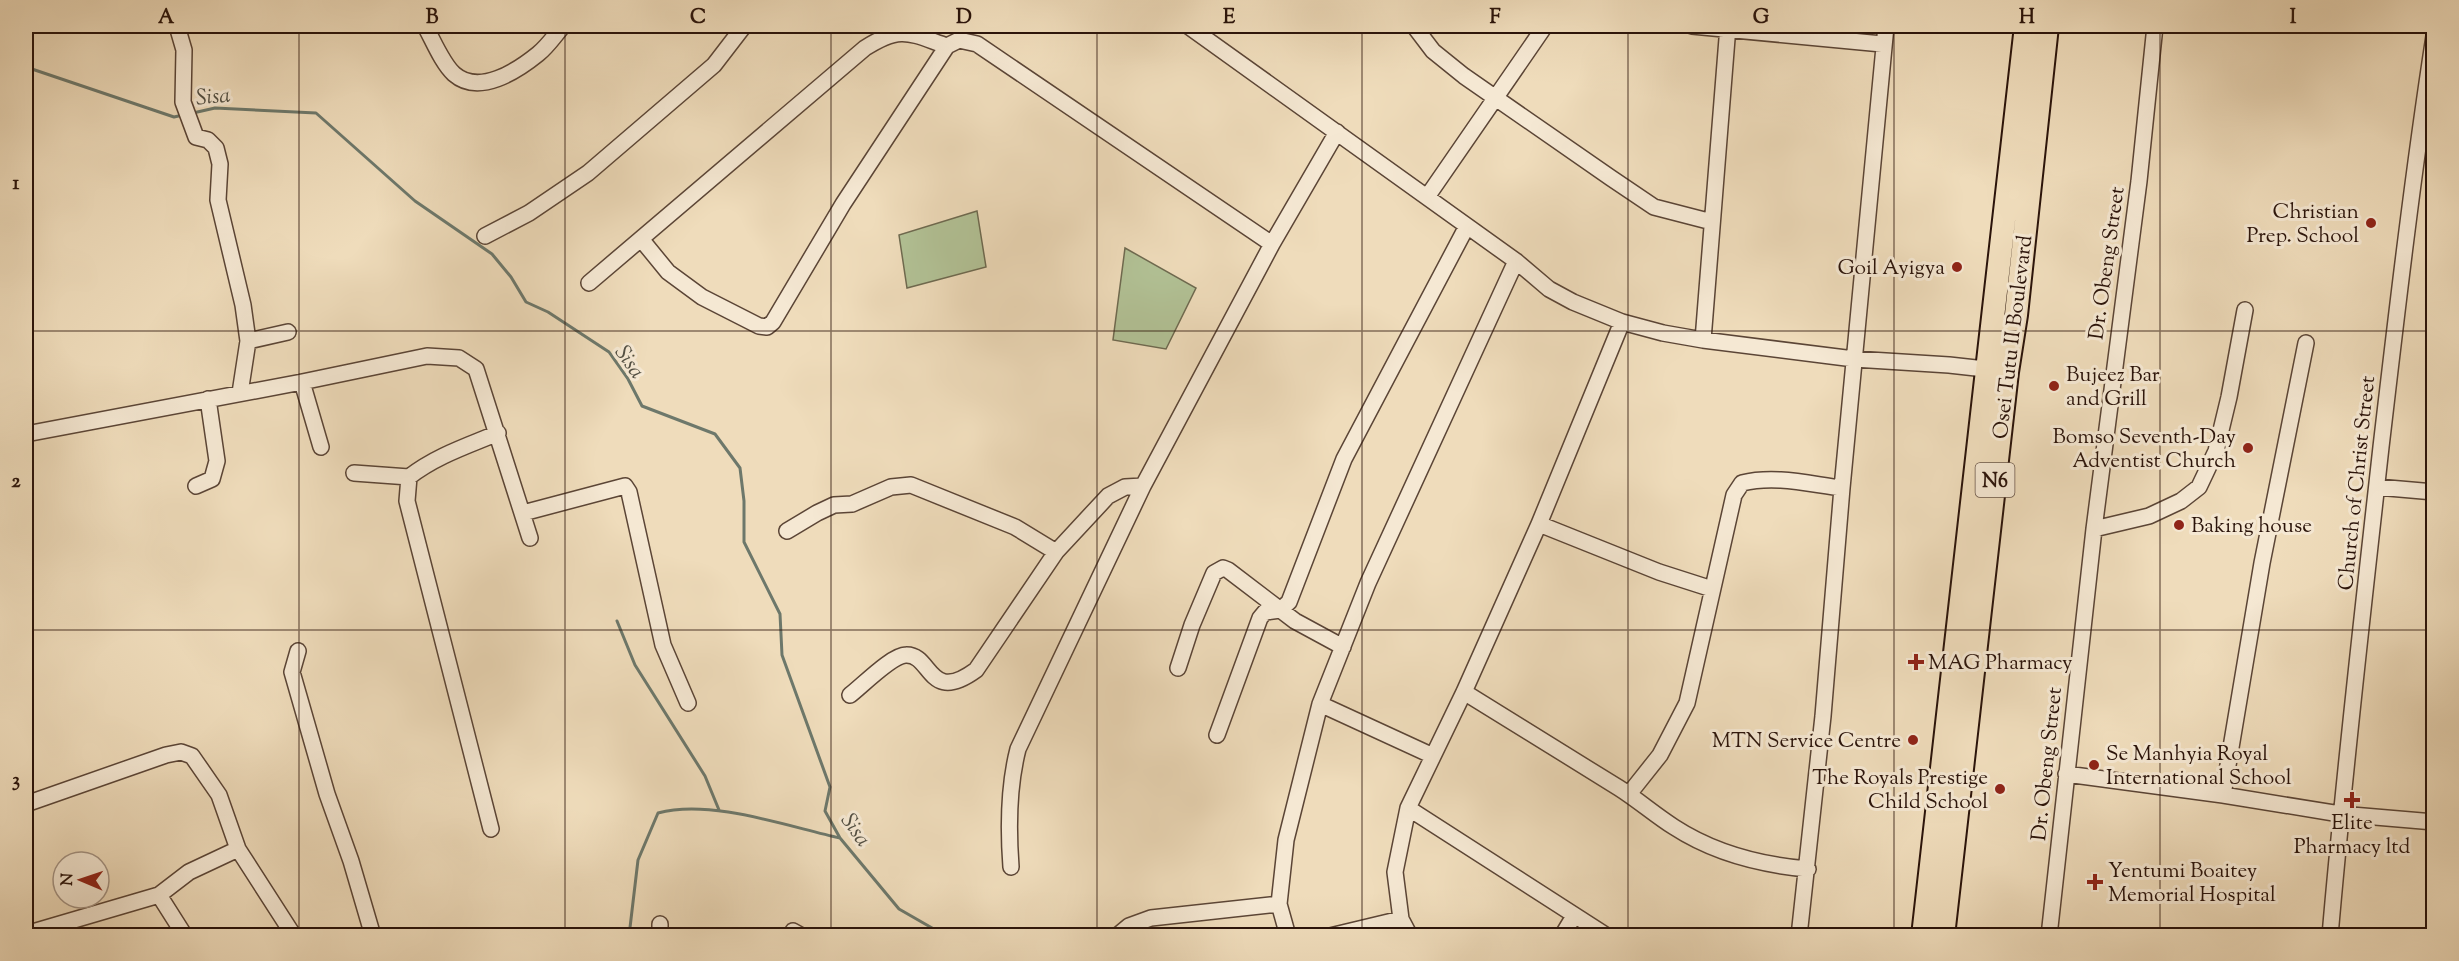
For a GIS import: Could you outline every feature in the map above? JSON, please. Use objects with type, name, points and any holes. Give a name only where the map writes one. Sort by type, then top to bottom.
[{"type":"highway","name":"Osei Tutu II Boulevard","points":[[1943,936],[1998,371],[2026,26]]},
{"type":"highway","name":"Osei Tutu II Boulevard","points":[[1923,936],[1998,371],[2016,315],[2047,26]]},
{"type":"street","points":[[177,26],[184,50],[183,102],[189,123],[196,137],[208,140],[216,148],[220,164],[218,200],[243,304],[248,341],[240,393]]},
{"type":"street","points":[[425,26],[452,72],[462,80],[473,84],[512,72],[540,53],[563,26]]},
{"type":"street","points":[[485,236],[529,213],[588,173],[714,65],[744,26]]},
{"type":"street","points":[[1188,26],[1516,261],[1549,289],[1596,313],[1663,333],[1703,340],[1854,359],[1949,365],[1998,371]]},
{"type":"street","points":[[1414,26],[1433,51],[1496,98],[1654,207],[1712,222]]},
{"type":"street","points":[[1427,197],[1545,26]]},
{"type":"street","points":[[1692,26],[1882,44]]},
{"type":"street","points":[[1799,936],[1823,716],[1882,44],[1886,26]]},
{"type":"street","name":"Dr. Obeng Street","points":[[2049,936],[2094,529],[2139,181],[2155,26]]},
{"type":"street","points":[[1703,340],[1728,28]]},
{"type":"street","points":[[589,284],[865,48],[897,32],[912,33],[947,46]]},
{"type":"street","name":"Church of Christ Street","points":[[2330,936],[2340,814],[2414,161],[2433,36]]},
{"type":"street","points":[[641,239],[668,272],[702,297],[759,326],[766,327],[773,322],[843,204],[947,46],[959,40],[977,44],[1272,244]]},
{"type":"street","points":[[1011,867],[1010,796],[1018,749],[1143,486],[1272,244],[1337,132]]},
{"type":"street","points":[[1217,735],[1260,618],[1265,612],[1280,610],[1288,602],[1344,459],[1467,226]]},
{"type":"street","points":[[1288,936],[1279,904],[1286,840],[1320,704],[1368,582],[1516,261]]},
{"type":"street","points":[[2094,529],[2150,516],[2181,501],[2199,487],[2216,451],[2229,397],[2245,310]]},
{"type":"street","points":[[1410,936],[1401,919],[1395,872],[1408,808],[1464,692],[1539,524],[1622,322]]},
{"type":"street","points":[[248,341],[288,332]]},
{"type":"street","points":[[2223,795],[2262,563],[2306,343]]},
{"type":"street","points":[[26,434],[427,356],[459,358],[476,369],[530,538]]},
{"type":"street","points":[[302,382],[321,447]]},
{"type":"street","points":[[196,486],[212,478],[216,470],[217,461],[208,399]]},
{"type":"street","points":[[354,473],[409,477],[435,459],[498,433]]},
{"type":"street","points":[[409,477],[406,501],[491,829]]},
{"type":"street","points":[[1629,794],[1660,755],[1687,702],[1734,495],[1742,483],[1754,480],[1784,480],[1842,489]]},
{"type":"street","points":[[787,531],[834,505],[852,504],[891,487],[911,485],[1015,527],[1056,552]]},
{"type":"street","points":[[523,513],[625,486],[629,492],[663,645],[688,704]]},
{"type":"street","points":[[850,695],[896,658],[906,655],[914,657],[936,679],[948,683],[961,681],[976,670],[1056,552],[1108,496],[1125,487],[1143,486]]},
{"type":"street","points":[[2377,487],[2433,492]]},
{"type":"street","points":[[1539,524],[1659,572],[1712,589]]},
{"type":"street","points":[[1178,668],[1192,625],[1214,573],[1218,569],[1228,570],[1295,621],[1343,647]]},
{"type":"street","points":[[298,651],[292,672],[327,794],[351,861],[373,936]]},
{"type":"street","points":[[1464,692],[1629,794],[1675,828],[1712,848],[1748,860],[1781,867],[1808,869]]},
{"type":"street","points":[[1320,704],[1433,756]]},
{"type":"street","points":[[26,804],[166,755],[181,752],[192,756],[219,795],[238,849],[294,936]]},
{"type":"street","points":[[2066,774],[2223,795],[2340,814],[2433,822]]},
{"type":"street","points":[[1408,808],[1607,936]]},
{"type":"street","points":[[26,934],[159,895],[189,873],[238,849]]},
{"type":"street","points":[[159,895],[186,936]]},
{"type":"street","points":[[1117,936],[1129,926],[1152,918],[1279,904]]},
{"type":"street","points":[[1562,936],[1574,916]]},
{"type":"street","points":[[1330,936],[1401,919]]},
{"type":"green space","points":[[977,211],[986,267],[907,288],[899,235]]},
{"type":"green space","points":[[1125,248],[1196,288],[1166,349],[1113,340]]},
{"type":"waterway","name":"Sisa","points":[[26,67],[174,117],[183,115]]},
{"type":"waterway","name":"Sisa","points":[[193,113],[215,108],[316,113],[415,201],[492,254],[511,277],[526,302],[548,312],[609,352],[628,379],[642,406],[715,434],[740,468],[744,501],[744,542],[780,614],[782,655],[830,787],[825,811],[840,838],[899,909],[946,936]]},
{"type":"waterway","points":[[617,621],[635,665],[705,776],[719,810]]},
{"type":"waterway","points":[[629,936],[638,860],[658,813],[701,809],[725,812],[773,821],[840,838]]},
{"type":"place","name":"Christian Prep. School","points":[[2371,223]]},
{"type":"place","name":"Goil Ayigya","points":[[1957,267]]},
{"type":"place","name":"Bujeez Bar and Grill","points":[[2054,386]]},
{"type":"place","name":"Bomso Seventh-Day Adventist Church","points":[[2248,448]]},
{"type":"place","name":"Baking house","points":[[2179,525]]},
{"type":"place","name":"MAG Pharmacy","points":[[1916,662]]},
{"type":"place","name":"MTN Service Centre","points":[[1913,740]]},
{"type":"place","name":"Se Manhyia Royal International School","points":[[2094,765]]},
{"type":"place","name":"The Royals Prestige Child School","points":[[2000,789]]},
{"type":"place","name":"Elite Pharmacy ltd","points":[[2352,800]]},
{"type":"place","name":"Yentumi Boaitey Memorial Hospital","points":[[2095,882]]}]
